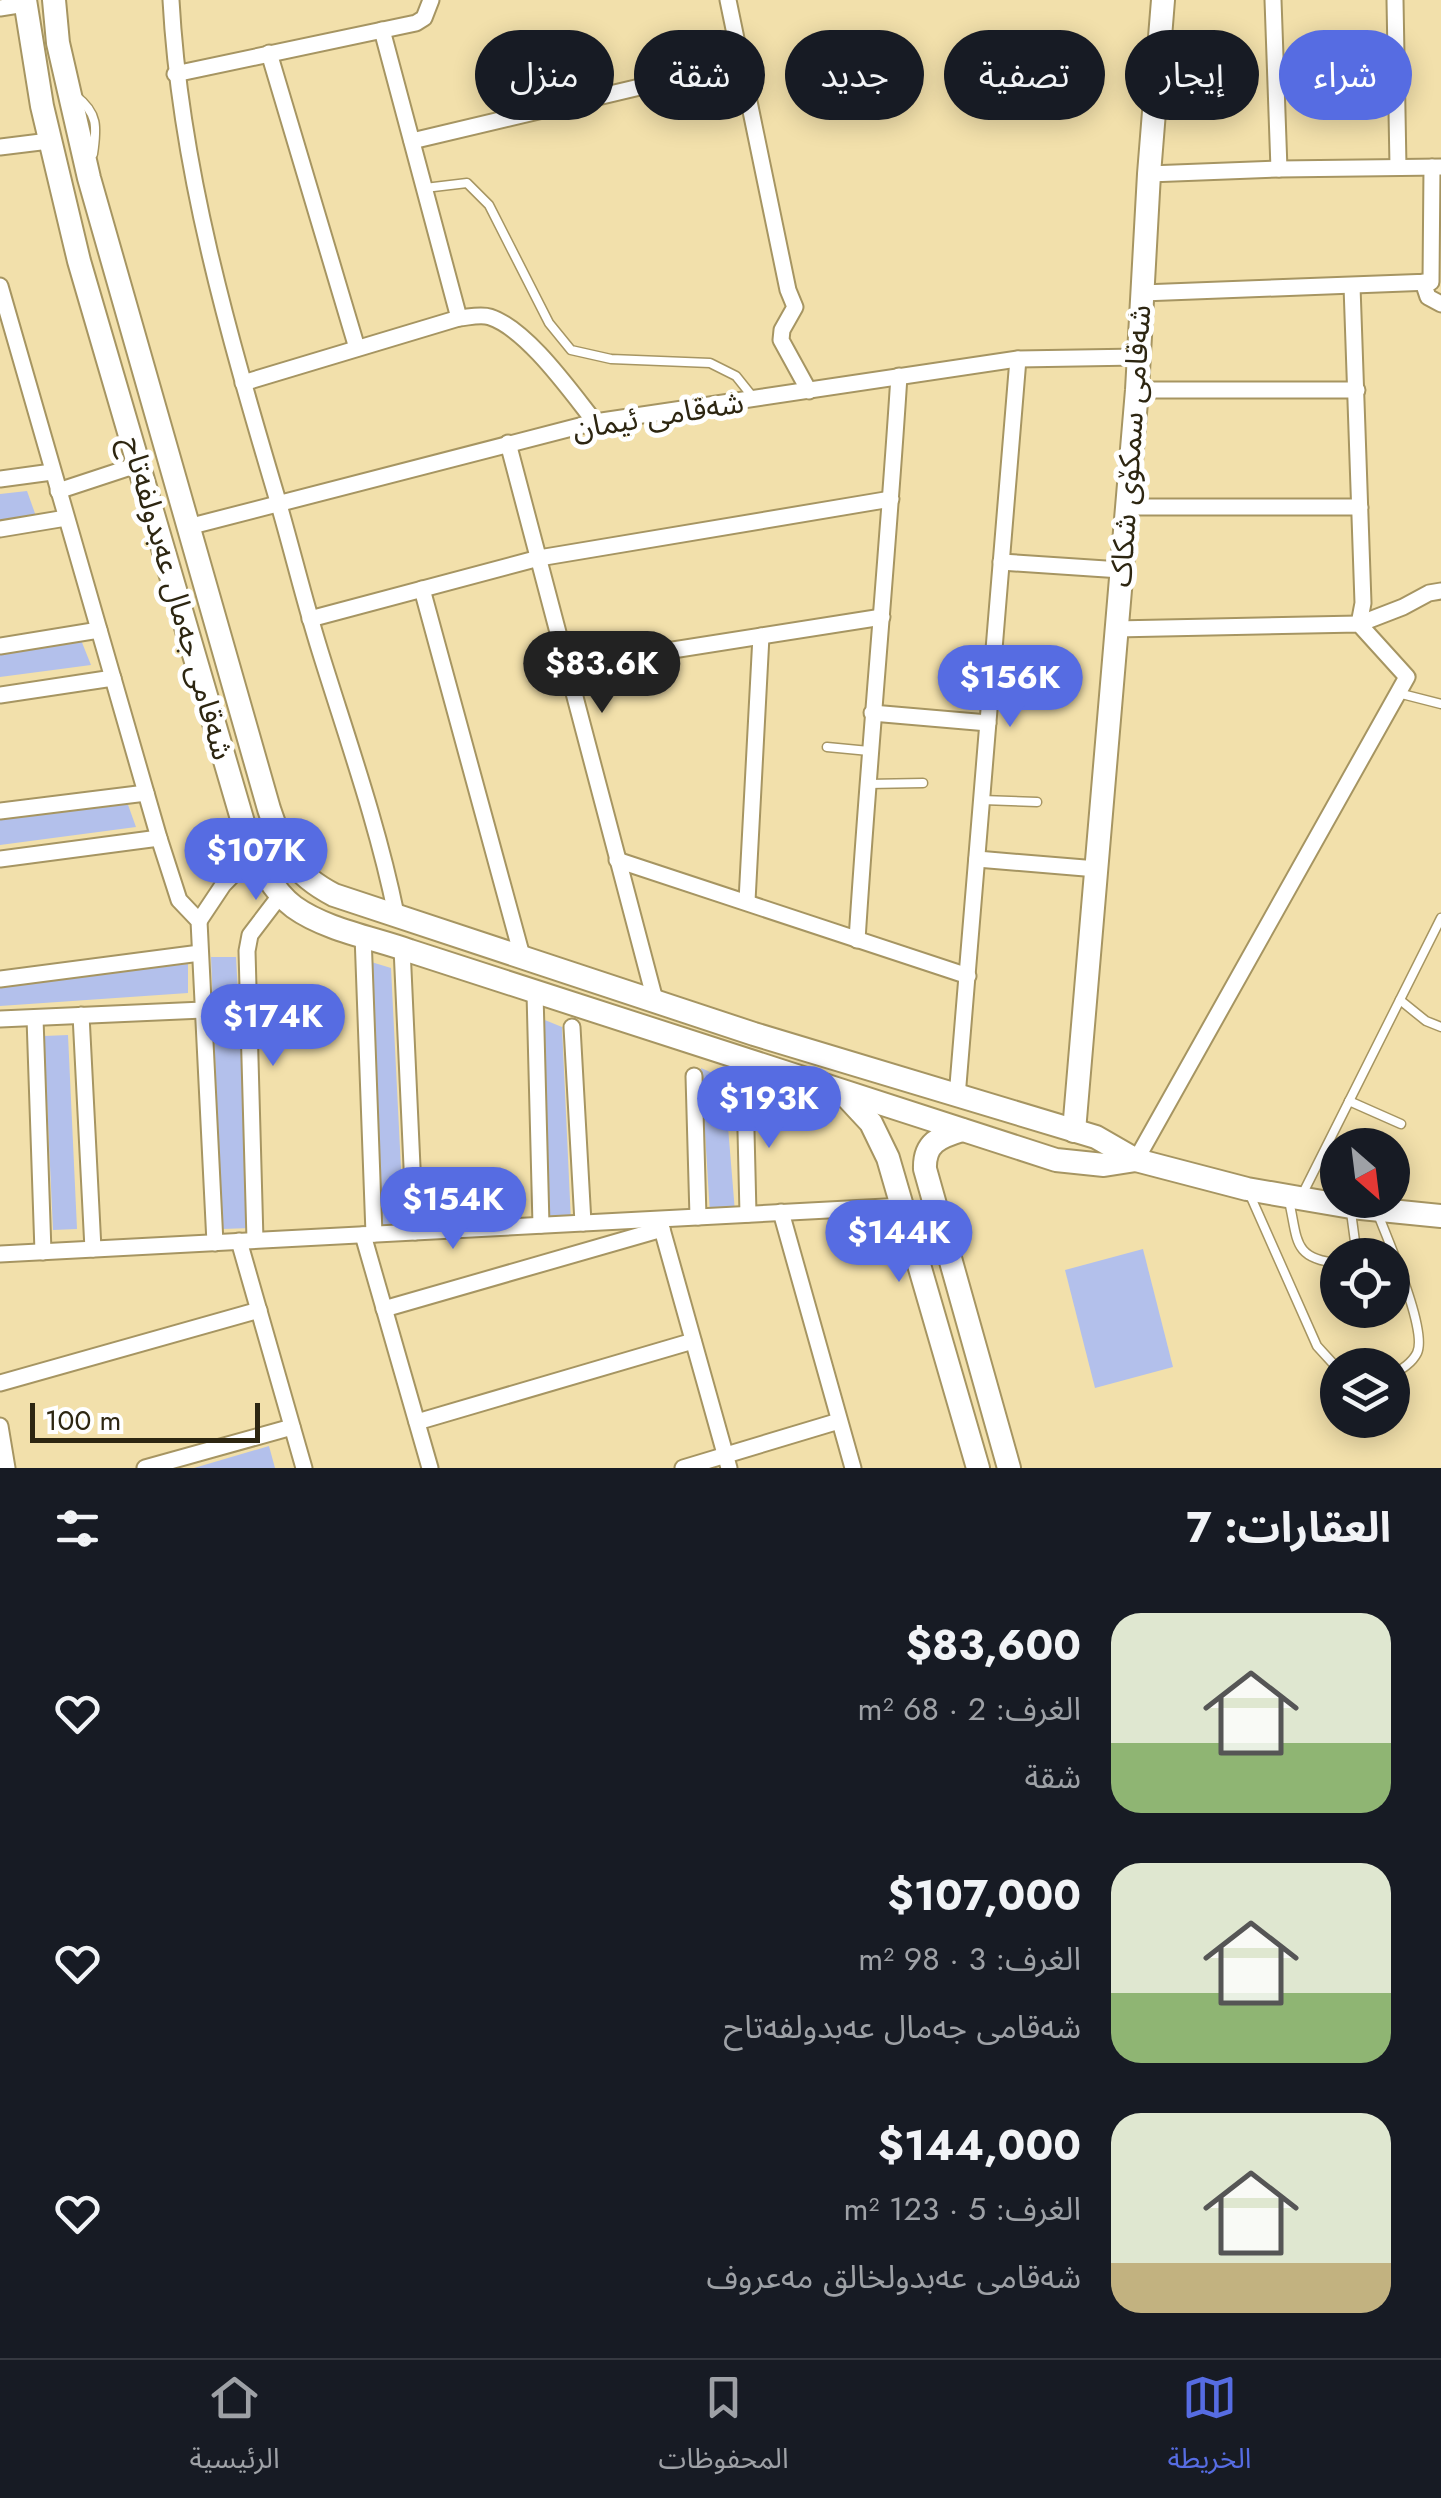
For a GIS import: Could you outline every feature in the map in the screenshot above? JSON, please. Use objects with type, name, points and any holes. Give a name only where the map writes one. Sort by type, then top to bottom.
[{"type":"main road","name":"شەقامی جەمال عەبدولفەتاح","points":[[54,0],[58,44],[89,178],[269,809],[285,854],[298,872],[334,895],[754,1034],[1110,1142],[1136,1160],[1248,1189],[1320,1202]]},
{"type":"main road","name":"شەقامی سمکۆی شکاک","points":[[1074,1131],[1137,390],[1148,174],[1163,0]]},
{"type":"main road","name":"شەقامی جەمال عەبدولفەتاح","points":[[25,2],[50,140],[79,260],[247,836],[254,852],[297,908],[363,935],[535,992],[1072,1164],[1136,1160]]},
{"type":"main road","points":[[746,1060],[754,1034]]},
{"type":"main road","points":[[832,1087],[849,1097],[871,1123],[888,1158],[978,1468]]},
{"type":"main road","points":[[962,1130],[938,1138],[930,1146],[924,1155],[925,1169],[1009,1468]]},
{"type":"main road","name":"شەقامی جەمال عەبدولفەتاح","points":[[1410,1213],[1441,1216]]},
{"type":"street","points":[[171,0],[175,74],[212,261],[242,383],[386,866],[396,914]]},
{"type":"street","points":[[175,74],[424,18],[431,0]]},
{"type":"street","points":[[728,0],[734,30]]},
{"type":"street","points":[[1274,0],[1279,168]]},
{"type":"street","points":[[1395,0],[1398,167]]},
{"type":"street","points":[[0,8],[25,2]]},
{"type":"street","points":[[382,30],[460,318]]},
{"type":"street","points":[[269,53],[358,348]]},
{"type":"street","points":[[412,141],[634,88]]},
{"type":"street","points":[[753,120],[788,290],[796,306],[782,330],[782,340],[809,391]]},
{"type":"street","points":[[0,146],[50,140]]},
{"type":"street","points":[[1142,293],[1431,282],[1436,168],[1279,168],[1148,174]]},
{"type":"street","points":[[1423,282],[1428,296],[1441,304]]},
{"type":"street","points":[[0,286],[4,311],[159,838],[179,900],[200,921]]},
{"type":"street","points":[[1352,286],[1363,603],[1359,624]]},
{"type":"street","points":[[242,383],[460,318],[486,315],[510,328],[547,362],[596,422]]},
{"type":"street","points":[[0,359],[20,356]]},
{"type":"street","name":"شەقامی ئیمان","points":[[188,526],[596,422],[1018,359],[1138,357]]},
{"type":"street","points":[[958,1098],[1018,359]]},
{"type":"street","points":[[857,940],[900,376]]},
{"type":"street","points":[[1137,390],[1357,390]]},
{"type":"street","points":[[508,442],[655,1000]]},
{"type":"street","points":[[58,492],[140,464]]},
{"type":"street","points":[[0,479],[52,472]]},
{"type":"street","points":[[310,619],[539,558],[892,498]]},
{"type":"street","points":[[1127,507],[1360,507]]},
{"type":"street","points":[[0,529],[66,518]]},
{"type":"street","points":[[1001,562],[1121,570]]},
{"type":"street","points":[[422,589],[522,956]]},
{"type":"street","points":[[1116,629],[1359,624],[1441,591]]},
{"type":"street","points":[[566,667],[882,617]]},
{"type":"street","points":[[1136,1160],[1406,678],[1359,624]]},
{"type":"street","points":[[0,646],[98,630]]},
{"type":"street","points":[[747,901],[761,636]]},
{"type":"street","points":[[0,695],[112,678]]},
{"type":"street","points":[[872,713],[988,722]]},
{"type":"street","points":[[0,811],[146,793]]},
{"type":"street","points":[[0,859],[159,838]]},
{"type":"street","points":[[215,1242],[200,921],[223,885],[254,852]]},
{"type":"street","points":[[617,860],[968,976]]},
{"type":"street","points":[[977,860],[1096,869]]},
{"type":"street","points":[[282,892],[250,935],[247,951],[247,1241],[259,1310],[304,1468]]},
{"type":"street","points":[[363,935],[368,1234],[384,1309],[430,1468]]},
{"type":"street","points":[[402,948],[415,1232]]},
{"type":"street","points":[[0,979],[200,953]]},
{"type":"street","points":[[535,992],[541,1225]]},
{"type":"street","points":[[0,1019],[203,1010]]},
{"type":"street","points":[[82,1015],[92,1249]]},
{"type":"street","points":[[35,1018],[43,1252]]},
{"type":"street","points":[[572,1026],[583,1223]]},
{"type":"street","points":[[694,1076],[698,1217]]},
{"type":"street","points":[[745,1090],[748,1214]]},
{"type":"street","points":[[384,1309],[660,1224],[698,1217],[904,1206]]},
{"type":"street","points":[[780,1212],[852,1468]]},
{"type":"street","points":[[0,1254],[583,1223],[660,1224]]},
{"type":"street","points":[[660,1224],[728,1462]]},
{"type":"street","points":[[0,1383],[259,1310]]},
{"type":"street","points":[[417,1422],[693,1341]]},
{"type":"street","points":[[683,1468],[728,1462],[839,1422]]},
{"type":"street","points":[[0,1426],[7,1468]]},
{"type":"street","points":[[144,1468],[292,1427]]},
{"type":"lane","points":[[425,188],[467,184],[490,205],[548,323],[571,350],[612,360],[710,363],[736,376],[754,400]]},
{"type":"lane","points":[[1398,693],[1441,704]]},
{"type":"lane","points":[[827,747],[869,751]]},
{"type":"lane","points":[[867,784],[923,783]]},
{"type":"lane","points":[[982,800],[1038,802]]},
{"type":"lane","points":[[1320,1261],[1306,1255],[1300,1246],[1294,1198],[1350,1100],[1441,918]]},
{"type":"lane","points":[[1400,1000],[1441,1028]]},
{"type":"lane","points":[[1350,1100],[1400,1124]]},
{"type":"lane","points":[[1248,1189],[1320,1349]]},
{"type":"lane","points":[[1380,1218],[1420,1330],[1418,1352],[1410,1362]]},
{"type":"shaded area","points":[[27,491],[37,519],[0,523],[0,494]]},
{"type":"shaded area","points":[[81,640],[91,665],[0,677],[0,651]]},
{"type":"shaded area","points":[[127,802],[136,827],[0,845],[0,819]]},
{"type":"shaded area","points":[[211,957],[236,957],[251,1228],[222,1229]]},
{"type":"shaded area","points":[[368,961],[391,968],[404,1229],[380,1230]]},
{"type":"shaded area","points":[[188,964],[188,993],[0,1006],[0,984]]},
{"type":"shaded area","points":[[535,1016],[562,1027],[571,1222],[546,1223]]},
{"type":"shaded area","points":[[68,1035],[77,1229],[53,1230],[44,1036]]},
{"type":"shaded area","points":[[701,1068],[724,1078],[735,1212],[710,1214]]},
{"type":"shaded area","points":[[1143,1249],[1173,1367],[1095,1388],[1065,1270]]},
{"type":"shaded area","points":[[269,1446],[275,1468],[194,1468]]}]
